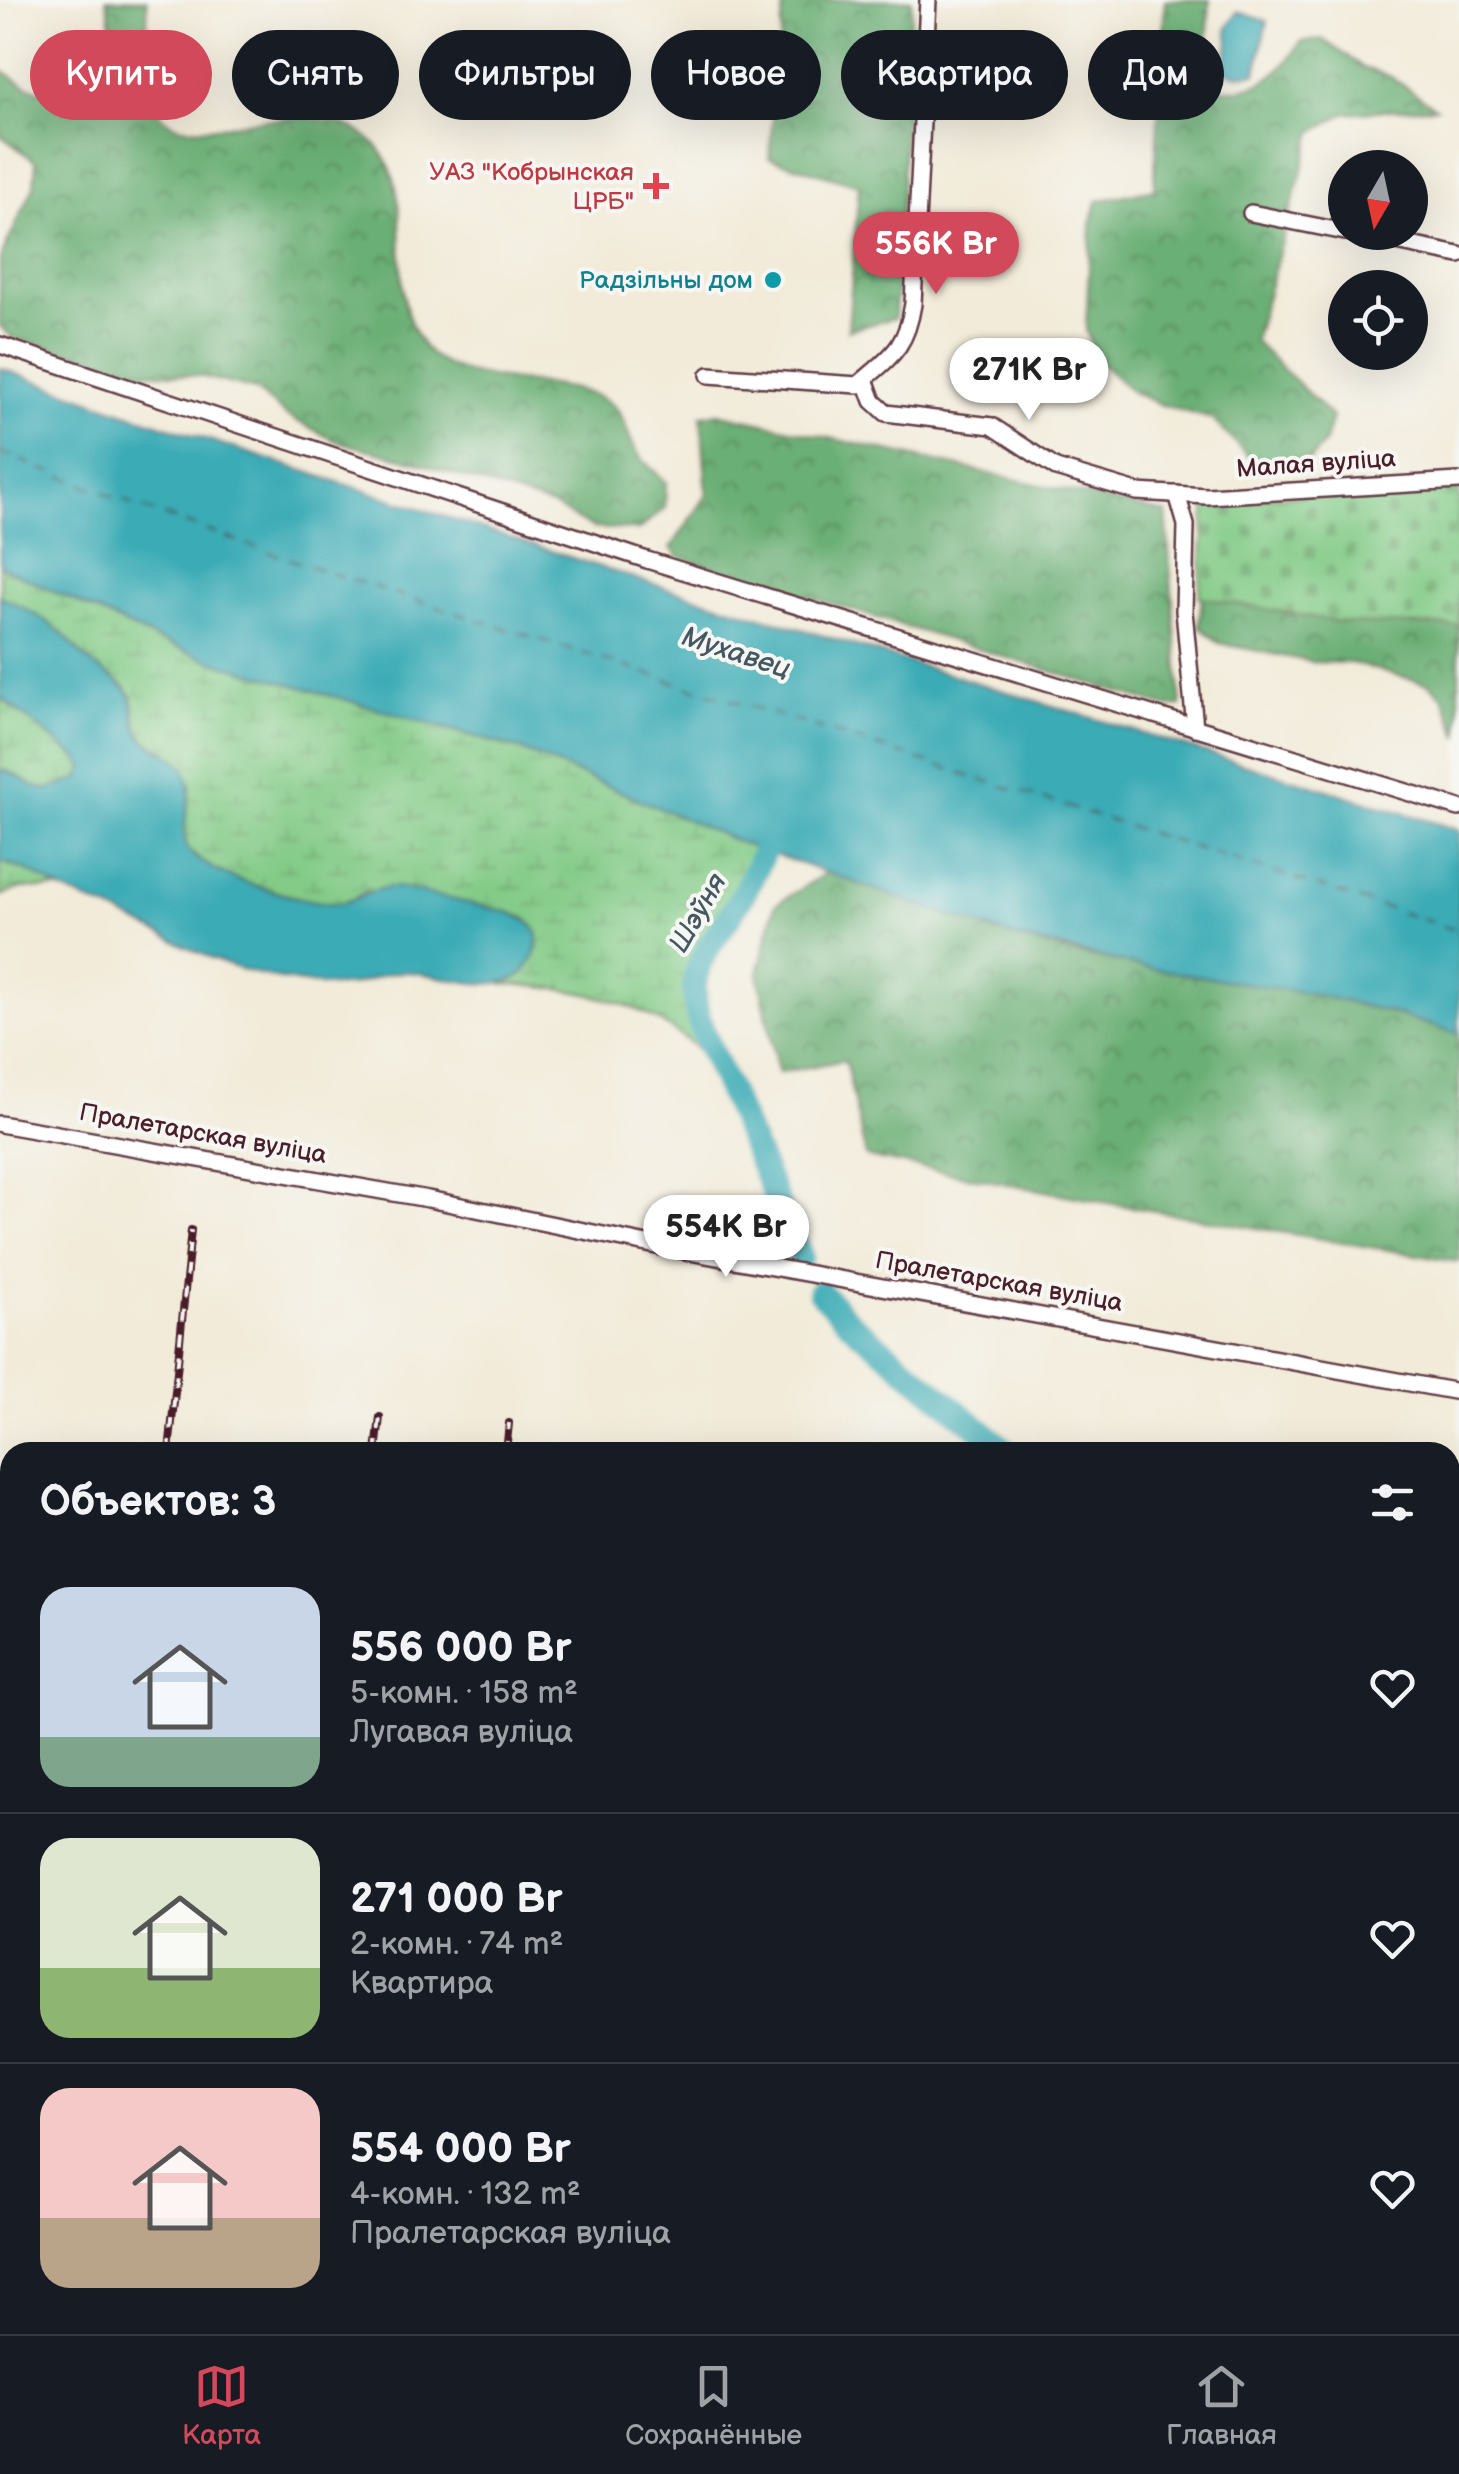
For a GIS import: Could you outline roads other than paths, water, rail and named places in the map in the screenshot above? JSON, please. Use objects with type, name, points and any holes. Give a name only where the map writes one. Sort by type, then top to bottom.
[{"type":"street","points":[[709,375],[858,385],[897,350],[908,334],[928,0]]},
{"type":"street","points":[[1250,213],[1328,228]]},
{"type":"street","points":[[1428,248],[1459,254]]},
{"type":"street","points":[[0,345],[648,560],[1459,808]]},
{"type":"street","name":"Малая вуліца","points":[[865,378],[873,401],[886,413],[992,426],[1056,468],[1137,492],[1207,496],[1459,480]]},
{"type":"street","points":[[1177,494],[1186,524],[1184,611],[1195,728]]},
{"type":"street","name":"Пралетарская вуліца","points":[[0,1124],[428,1199],[657,1246],[1459,1392]]},
{"type":"water","points":[[1238,12],[1267,21],[1256,73],[1224,71],[1227,28]]},
{"type":"water","name":"Мухавец","points":[[0,368],[123,412],[637,579],[1459,830],[1459,1034],[1313,994],[1148,968],[1010,936],[744,844],[522,750],[214,662],[152,637],[0,566]]},
{"type":"water","points":[[0,596],[52,626],[127,691],[140,734],[178,761],[186,772],[190,790],[187,847],[211,868],[257,886],[326,903],[340,903],[397,887],[508,912],[533,926],[538,936],[537,947],[523,973],[502,983],[489,984],[408,972],[342,986],[284,980],[209,957],[25,870],[0,862],[0,770],[46,789],[79,779],[84,767],[0,697]]},
{"type":"waterway","name":"Шэўня","points":[[776,824],[744,892],[700,963],[695,993],[704,1034],[801,1256]]},
{"type":"waterway","name":"Шэўня","points":[[820,1292],[849,1322],[995,1442]]},
{"type":"railway","points":[[170,1442],[191,1230]]},
{"type":"railway","points":[[377,1442],[380,1417]]},
{"type":"railway","points":[[507,1442],[509,1423]]},
{"type":"place","name":"УАЗ \"Кобрынская ЦРБ\"","points":[[656,186]]},
{"type":"place","name":"Радзільны дом","points":[[773,280]]}]
